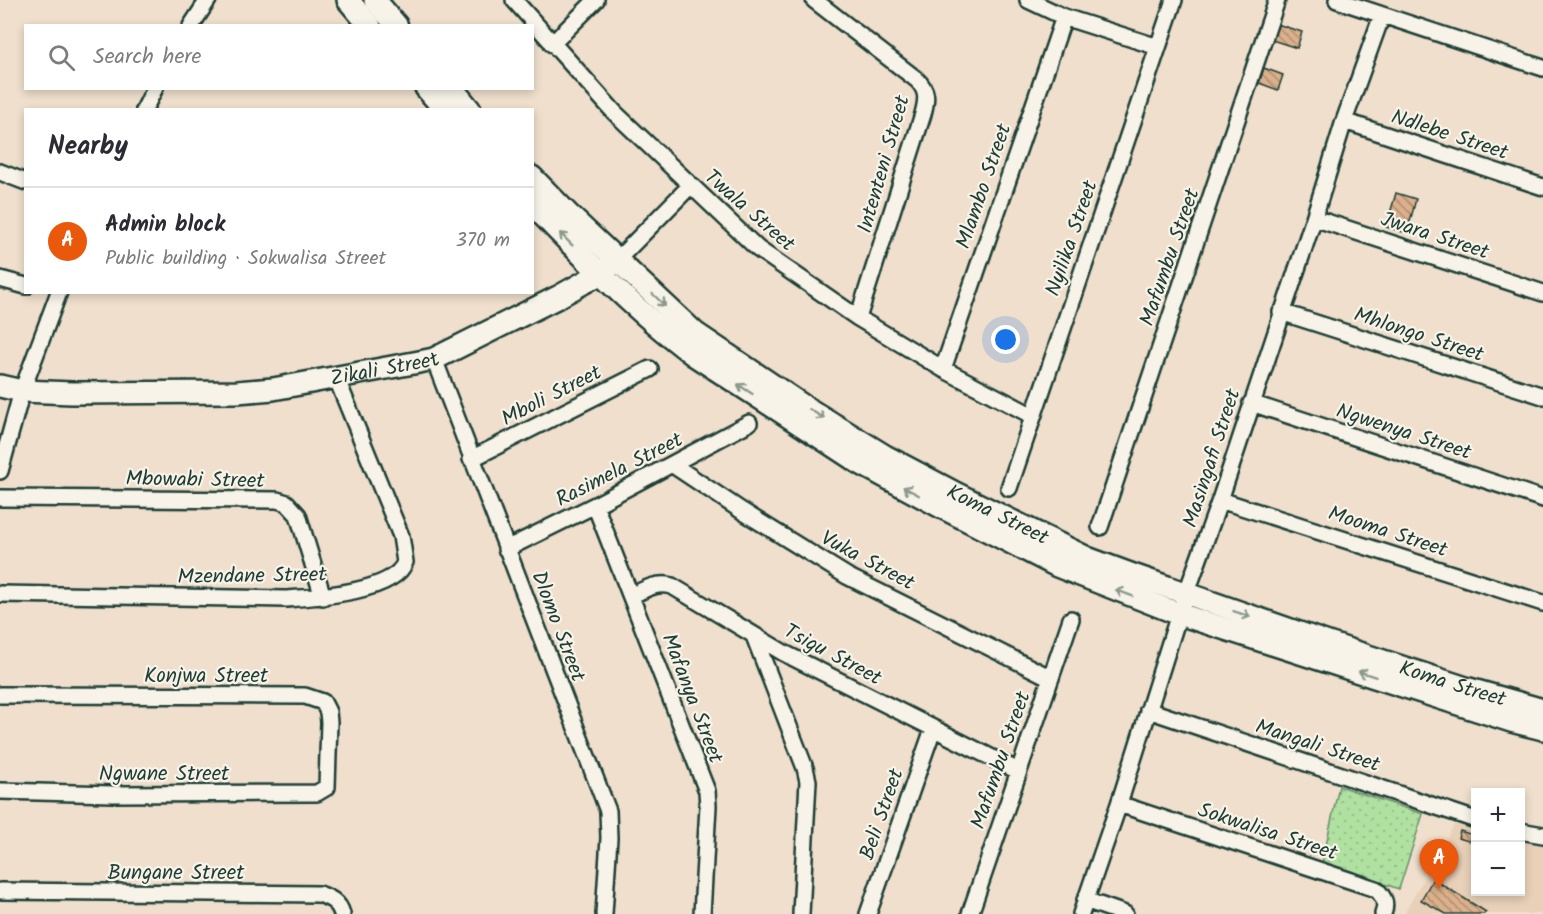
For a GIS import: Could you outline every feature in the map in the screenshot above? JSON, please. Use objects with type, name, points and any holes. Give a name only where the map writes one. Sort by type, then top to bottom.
[{"type":"main road","points":[[348,0],[368,24]]},
{"type":"main road","points":[[375,0],[395,24]]},
{"type":"main road","points":[[428,90],[443,108]]},
{"type":"main road","points":[[454,90],[468,108]]},
{"type":"main road","name":"Koma Street","points":[[534,179],[609,266]]},
{"type":"main road","name":"Koma Street","points":[[534,206],[695,333],[792,398],[885,456],[957,494],[1183,604],[1502,718],[1543,729]]},
{"type":"main road","name":"Zikali Street","points":[[0,386],[22,391],[164,394],[237,392],[273,389],[434,359],[558,297],[609,266]]},
{"type":"main road","name":"Koma Street","points":[[1183,604],[1543,710]]},
{"type":"street","points":[[192,24],[208,0]]},
{"type":"street","name":"Twala Street","points":[[514,0],[615,113],[758,249],[858,318],[943,369],[1033,416]]},
{"type":"street","points":[[552,44],[596,0]]},
{"type":"street","name":"Intenteni Street","points":[[814,0],[916,79],[923,87],[927,98],[858,318]]},
{"type":"street","points":[[1028,0],[1064,17],[1158,47]]},
{"type":"street","name":"Nyilika Street","points":[[1008,488],[1174,0]]},
{"type":"street","name":"Mafumbu Street","points":[[1100,527],[1277,0]]},
{"type":"street","points":[[1337,0],[1543,68]]},
{"type":"street","name":"Masingafi Street","points":[[1083,907],[1314,218],[1344,121],[1382,15]]},
{"type":"street","name":"Mlambo Street","points":[[943,369],[1064,17]]},
{"type":"street","points":[[145,108],[154,90]]},
{"type":"street","name":"Ndlebe Street","points":[[1344,121],[1543,187]]},
{"type":"street","points":[[0,172],[24,181]]},
{"type":"street","name":"Zikali Street","points":[[609,266],[690,186]]},
{"type":"street","name":"Jwara Street","points":[[1314,218],[1543,293]]},
{"type":"street","points":[[0,279],[24,285]]},
{"type":"street","points":[[0,471],[22,391],[55,294]]},
{"type":"street","name":"Mhlongo Street","points":[[1281,312],[1543,396]]},
{"type":"street","name":"Dlomo Street","points":[[434,359],[608,812],[609,838],[604,914]]},
{"type":"street","name":"Mboli Street","points":[[471,459],[650,369]]},
{"type":"street","name":"Mzendane Street","points":[[0,594],[285,599],[323,597],[351,592],[378,583],[397,573],[405,562],[401,537],[336,377]]},
{"type":"street","name":"Ngwenya Street","points":[[1251,403],[1543,499]]},
{"type":"street","name":"Rasimela Street","points":[[506,549],[673,465],[749,423]]},
{"type":"street","name":"Vuka Street","points":[[673,465],[847,576],[1051,678]]},
{"type":"street","name":"Mbowabi Street","points":[[0,498],[277,500],[287,503],[298,515],[323,597]]},
{"type":"street","name":"Mooma Street","points":[[1220,500],[1543,603]]},
{"type":"street","name":"Mafanya Street","points":[[595,505],[708,796],[702,914]]},
{"type":"street","name":"Tsigu Street","points":[[631,596],[655,585],[672,586],[754,636],[1018,771]]},
{"type":"street","name":"Mafumbu Street","points":[[970,914],[1071,619]]},
{"type":"street","points":[[754,636],[808,781],[801,914]]},
{"type":"street","name":"Konjwa Street","points":[[0,695],[305,696],[315,698],[323,702],[328,712],[327,788]]},
{"type":"street","name":"Mangali Street","points":[[1148,710],[1471,818]]},
{"type":"street","name":"Beli Street","points":[[868,914],[933,729]]},
{"type":"street","name":"Ngwane Street","points":[[0,791],[317,794],[327,788]]},
{"type":"street","name":"Sokwalisa Street","points":[[1119,804],[1376,889],[1384,899],[1383,914]]},
{"type":"street","points":[[1525,832],[1543,835]]},
{"type":"street","name":"Bungane Street","points":[[0,891],[319,894],[334,900],[342,914]]},
{"type":"street","points":[[1083,907],[1125,914]]},
{"type":"shaded area","points":[[1454,825],[1471,827],[1471,896],[1525,896],[1525,836],[1543,839],[1543,914],[1404,914]]},
{"type":"green space","points":[[1339,786],[1423,814],[1399,889],[1322,863]]},
{"type":"building","points":[[1277,24],[1302,32],[1297,48],[1272,40]]},
{"type":"building","points":[[1264,68],[1283,75],[1278,90],[1259,83]]},
{"type":"building","points":[[1396,193],[1416,199],[1407,233],[1386,227]]},
{"type":"building","points":[[1460,831],[1471,834],[1471,842],[1458,838]]},
{"type":"building","points":[[1433,879],[1486,912],[1484,914],[1446,914],[1421,900]]},
{"type":"place","name":"Admin block","points":[[1439,889]]}]
